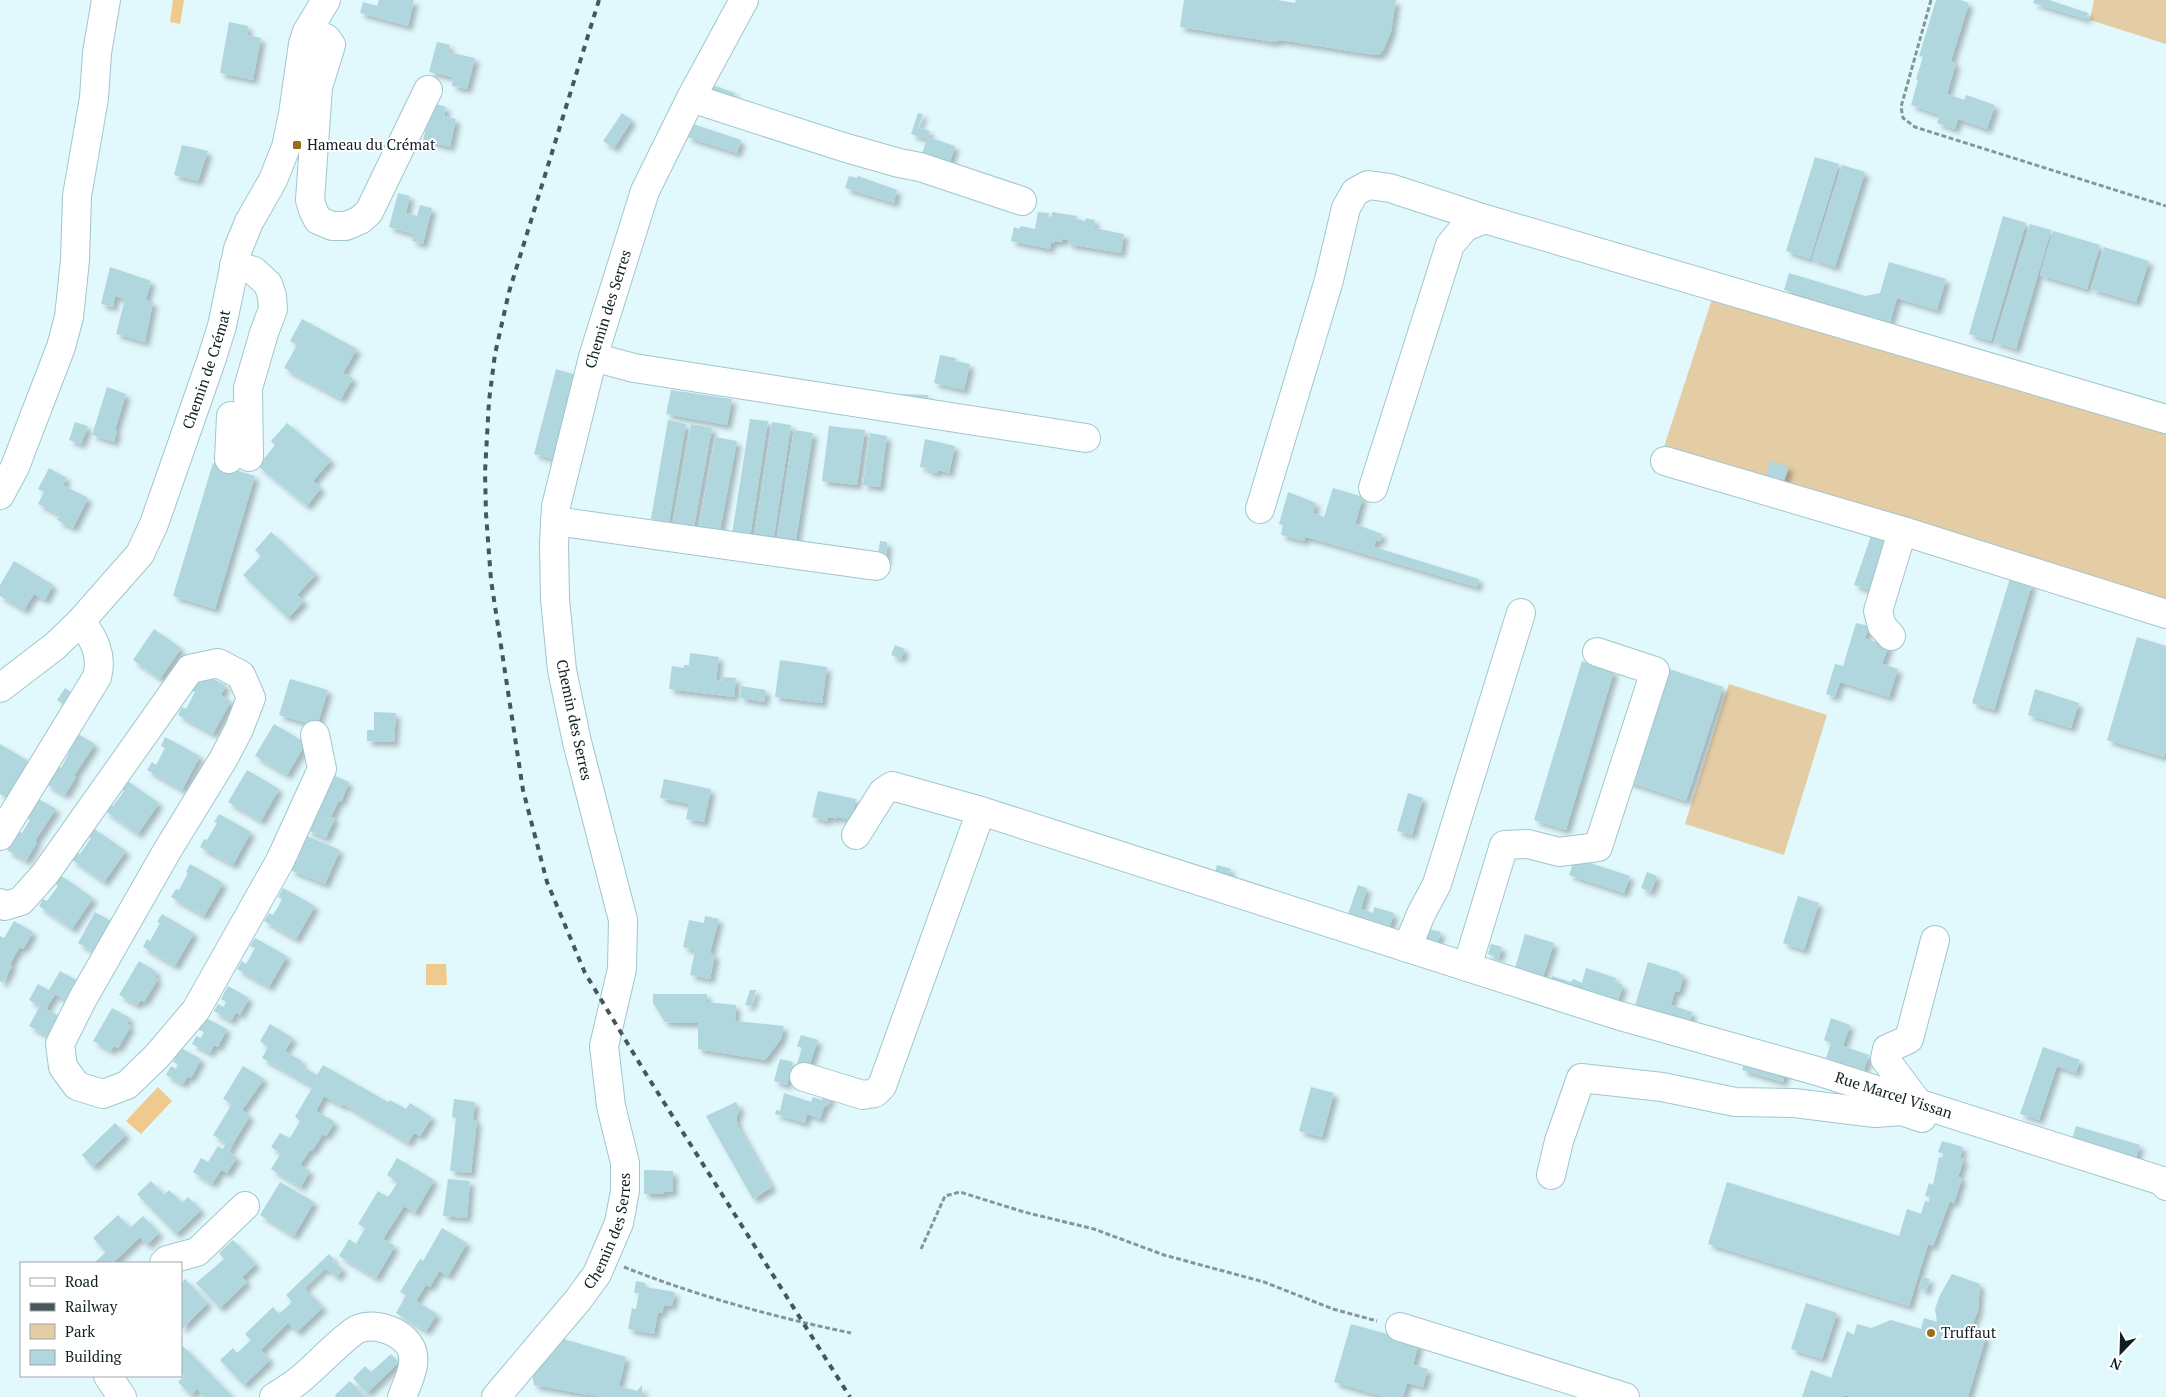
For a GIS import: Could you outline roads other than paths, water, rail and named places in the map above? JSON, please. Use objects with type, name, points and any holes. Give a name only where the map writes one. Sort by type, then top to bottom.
[{"type":"street","points":[[0,495],[15,467],[61,347],[69,317],[75,260],[77,196],[94,98],[97,54],[106,0]]},
{"type":"street","name":"Chemin de Crémat","points":[[0,688],[55,646],[81,621],[140,554],[154,524],[217,344],[238,249],[249,222],[270,186],[286,147],[293,114],[303,44],[307,32],[326,0]]},
{"type":"street","name":"Chemin des Serres","points":[[496,1397],[591,1285],[605,1260],[618,1223],[625,1191],[625,1163],[611,1106],[604,1046],[622,970],[623,920],[577,742],[562,670],[556,599],[556,506],[593,357],[645,191],[691,98],[744,0]]},
{"type":"street","points":[[307,32],[326,38],[331,45],[318,87],[310,183],[310,200],[318,220],[332,226],[346,226],[360,220],[369,212],[428,90]]},
{"type":"street","points":[[691,98],[843,147],[920,167],[1022,201]]},
{"type":"street","points":[[1260,509],[1329,280],[1346,208],[1354,192],[1368,185],[1390,188],[1485,219],[2166,419]]},
{"type":"street","points":[[1373,488],[1450,245],[1465,227],[1485,219]]},
{"type":"street","points":[[234,265],[254,271],[268,284],[272,296],[272,309],[248,388],[239,458]]},
{"type":"street","points":[[593,357],[643,370],[1086,438]]},
{"type":"street","points":[[1665,461],[1906,532],[2166,614]]},
{"type":"street","points":[[555,520],[876,566]]},
{"type":"street","points":[[1891,636],[1882,626],[1878,611],[1899,542],[1906,532]]},
{"type":"street","points":[[1407,948],[1420,914],[1438,884],[1521,612]]},
{"type":"street","points":[[0,836],[97,677],[100,667],[99,652],[81,621]]},
{"type":"street","points":[[1467,967],[1504,846],[1528,844],[1560,852],[1598,847],[1655,671],[1597,652]]},
{"type":"street","points":[[0,903],[5,906],[21,901],[45,874],[190,669],[218,663],[240,675],[251,698],[239,729],[224,758],[111,950],[60,1044],[63,1067],[77,1086],[102,1094],[127,1085],[157,1056],[196,1010],[280,861],[322,769],[315,735]]},
{"type":"street","name":"Rue Marcel Vissan","points":[[856,834],[883,792],[892,786],[981,811],[1616,1015],[1817,1071],[2162,1180],[2166,1186]]},
{"type":"street","points":[[804,1077],[863,1095],[875,1093],[882,1086],[981,811]]},
{"type":"street","points":[[1918,1103],[1885,1059],[1887,1049],[1909,1039],[1935,940]]},
{"type":"street","points":[[1551,1175],[1559,1141],[1581,1078],[1662,1087],[1735,1102],[1794,1103],[1875,1113],[1902,1112],[1996,1144],[2010,1132]]},
{"type":"street","points":[[165,1262],[196,1252],[245,1206]]},
{"type":"street","points":[[274,1397],[301,1379],[357,1329],[371,1327],[386,1329],[397,1334],[406,1341],[412,1350],[414,1361],[411,1375],[402,1397]]},
{"type":"street","points":[[1400,1327],[1625,1397]]},
{"type":"street","points":[[109,1377],[122,1397]]},
{"type":"railway","points":[[599,0],[509,292],[495,354],[489,401],[485,472],[491,580],[523,790],[547,882],[585,973],[646,1074],[850,1397]]},
{"type":"place","name":"Hameau du Crémat","points":[[297,145]]},
{"type":"place","name":"Truffaut","points":[[1931,1333]]}]
